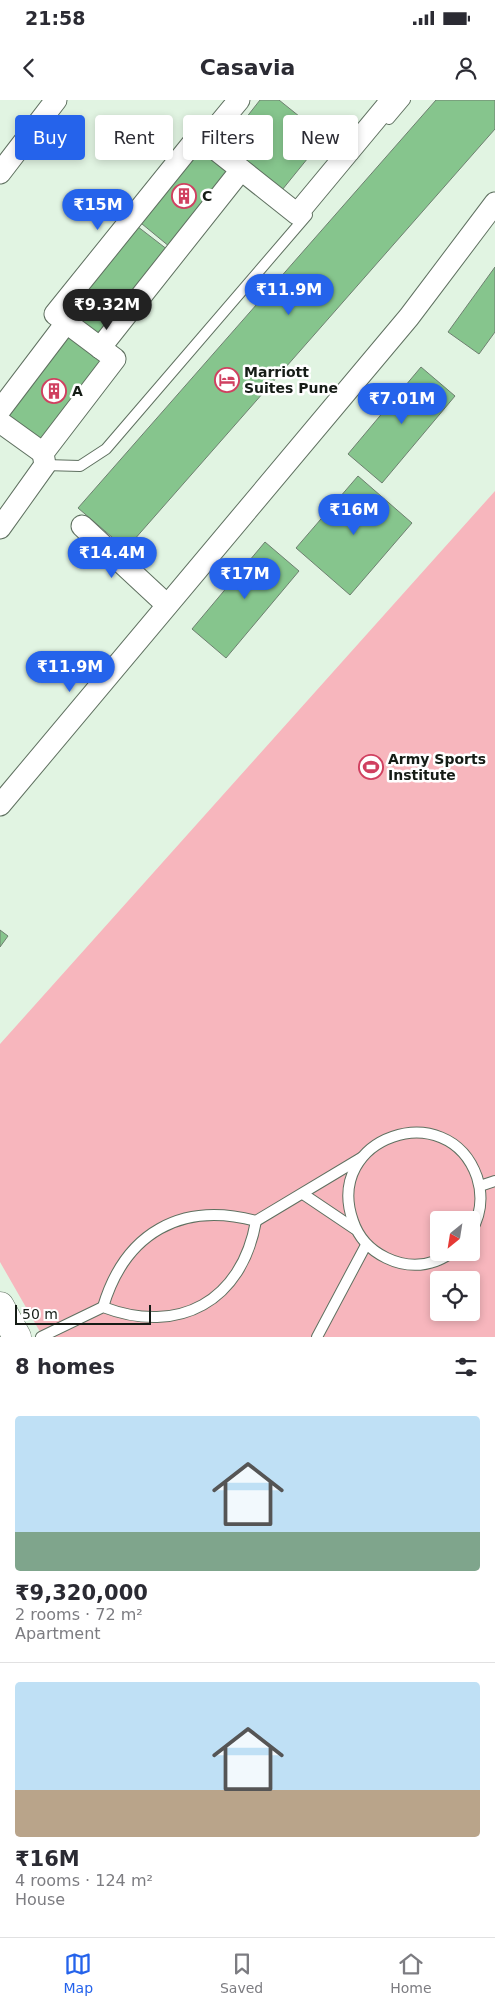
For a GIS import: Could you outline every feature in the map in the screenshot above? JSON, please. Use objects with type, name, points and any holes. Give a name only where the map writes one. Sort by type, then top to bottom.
[{"type":"main road","points":[[0,1306],[17,1337]]},
{"type":"street","points":[[0,173],[56,100]]},
{"type":"street","points":[[227,115],[239,100]]},
{"type":"street","points":[[229,160],[297,214],[390,102],[388,100]]},
{"type":"street","points":[[0,528],[44,459],[114,359],[54,314],[183,155]]},
{"type":"street","points":[[100,348],[241,170]]},
{"type":"street","points":[[0,805],[409,317],[495,203]]},
{"type":"street","points":[[0,410],[66,323]]},
{"type":"street","points":[[0,422],[44,459]]},
{"type":"street","points":[[82,526],[167,605]]},
{"type":"lane","points":[[44,459],[80,466],[106,449],[406,100]]},
{"type":"lane","points":[[437,1261],[418,1265],[399,1263],[381,1256],[366,1244],[355,1229],[349,1211],[348,1192],[352,1174],[362,1158],[375,1144],[392,1136],[411,1132],[430,1134],[447,1141],[462,1152],[474,1168],[480,1186],[481,1205],[479,1211]]},
{"type":"lane","points":[[104,1307],[110,1286],[120,1267],[133,1249],[150,1235],[169,1224],[190,1217],[212,1214],[234,1215],[256,1221],[362,1158]]},
{"type":"lane","points":[[480,1186],[495,1181]]},
{"type":"lane","points":[[303,1194],[355,1229]]},
{"type":"lane","points":[[41,1337],[104,1307],[123,1315],[143,1318],[164,1318],[184,1313],[203,1305],[220,1293],[234,1278],[245,1261],[252,1242],[256,1221]]},
{"type":"lane","points":[[317,1337],[366,1244]]},
{"type":"shaded area","name":"Army Sports Institute","points":[[495,491],[495,1337],[43,1337],[0,1262],[0,1044]]},
{"type":"building","points":[[260,100],[279,100],[298,115],[283,115],[283,160],[306,160],[282,190],[242,160],[273,160],[273,115],[248,115]]},
{"type":"building","points":[[436,100],[495,100],[495,129],[126,549],[78,508]]},
{"type":"building","name":"C","points":[[188,160],[214,160],[231,173],[170,247],[136,219]]},
{"type":"building","points":[[133,223],[168,250],[98,337],[63,310]]},
{"type":"building","points":[[495,267],[495,332],[479,354],[448,332]]},
{"type":"building","name":"A","points":[[69,333],[103,363],[42,446],[5,419]]},
{"type":"building","points":[[421,367],[455,396],[382,483],[348,454]]},
{"type":"building","points":[[358,476],[412,523],[350,595],[296,548]]},
{"type":"building","points":[[265,542],[299,571],[226,658],[192,629]]},
{"type":"building","points":[[0,930],[8,936],[0,947]]},
{"type":"place","name":"C","points":[[184,196]]},
{"type":"place","name":"Marriott Suites Pune","points":[[227,380]]},
{"type":"place","name":"A","points":[[54,391]]},
{"type":"place","name":"Army Sports Institute","points":[[371,767]]}]
